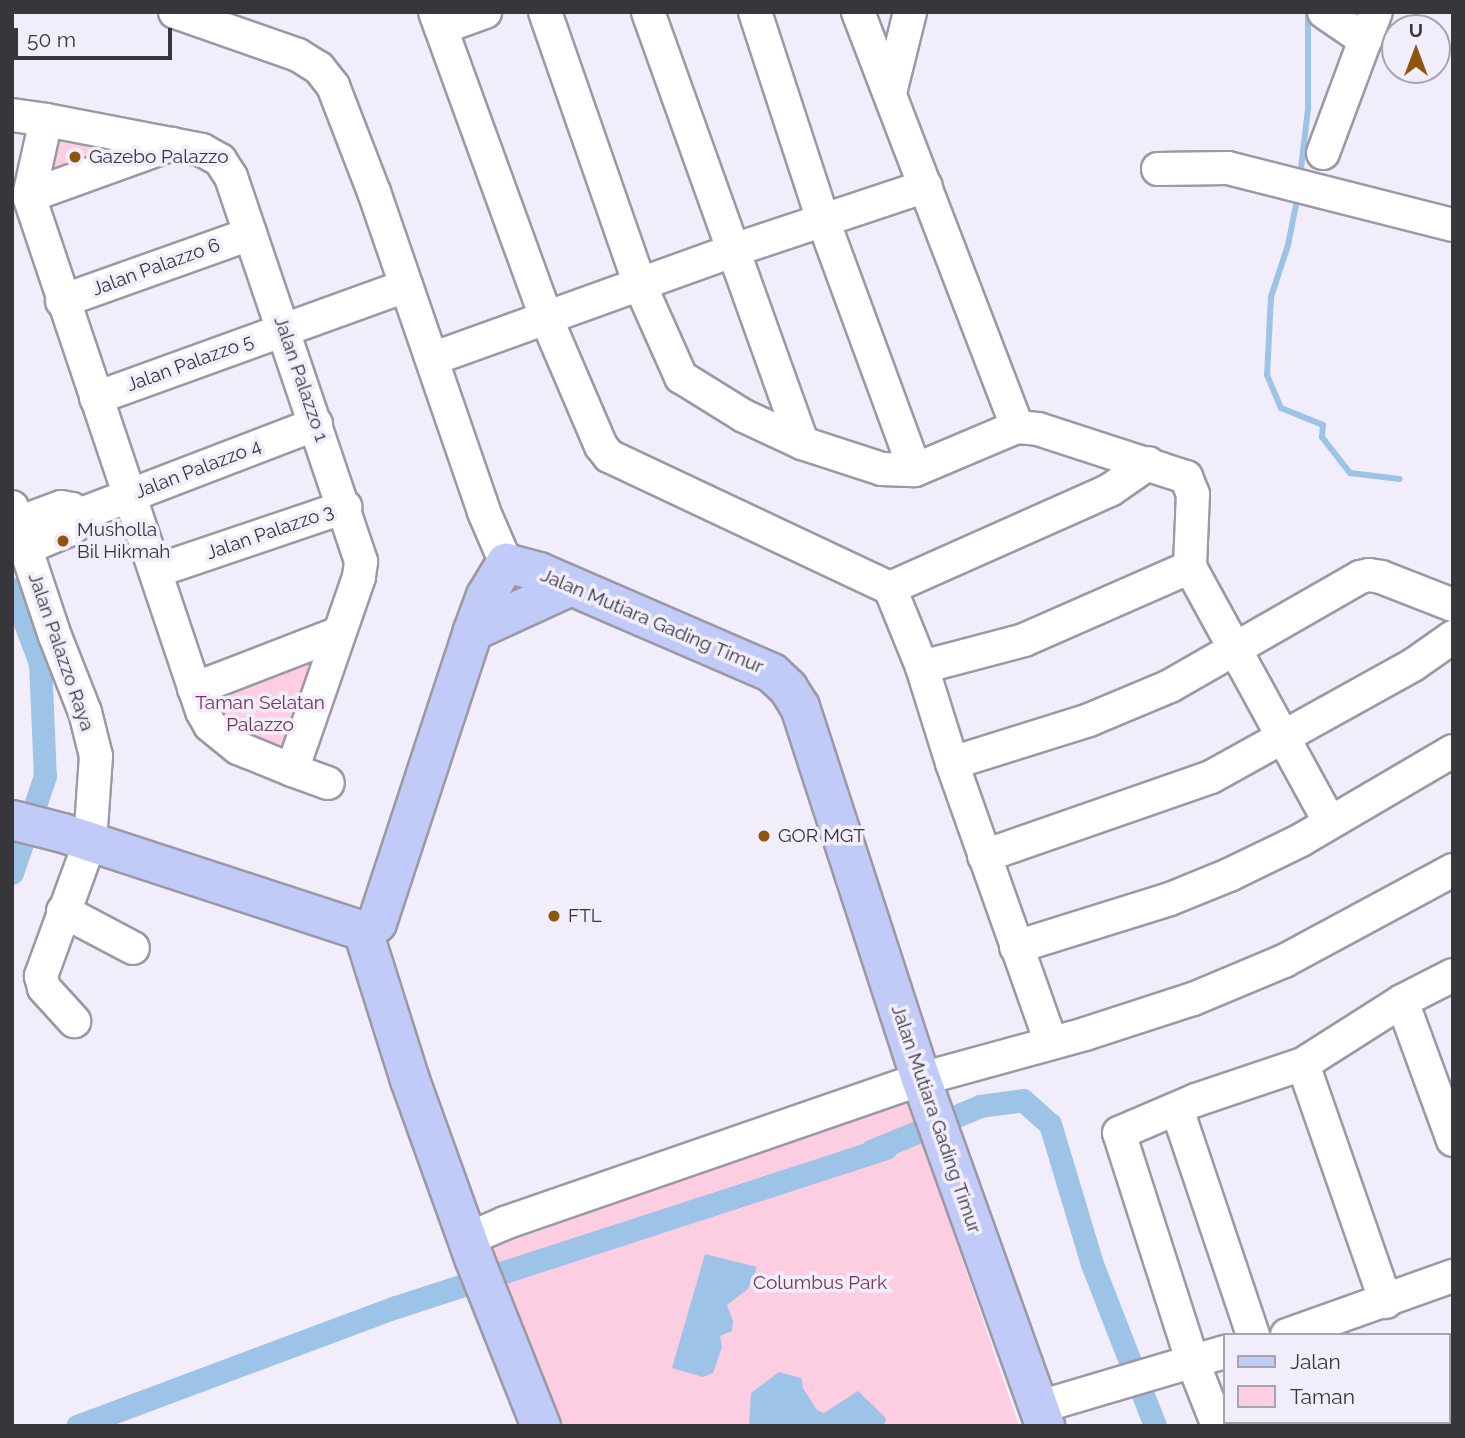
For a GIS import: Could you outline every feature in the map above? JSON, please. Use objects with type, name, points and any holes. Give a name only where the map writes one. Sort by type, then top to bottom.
[{"type":"main road","name":"Jalan Mutiara Gading Timur","points":[[506,564],[540,572],[569,587],[772,673],[788,688],[800,707],[926,1093],[1042,1416]]},
{"type":"main road","points":[[12,820],[77,838],[363,931],[377,923],[473,631],[486,596],[506,564]]},
{"type":"main road","points":[[473,631],[569,587]]},
{"type":"main road","points":[[363,931],[410,1080],[471,1249],[541,1426]]},
{"type":"street","points":[[175,12],[266,43],[319,68],[333,86],[432,359],[484,512],[506,564]]},
{"type":"street","points":[[485,12],[438,20],[547,320],[601,446],[609,456],[890,588],[922,667],[952,763],[1051,1043]]},
{"type":"street","points":[[545,12],[640,285],[681,377],[744,416],[802,443],[882,469],[915,470],[1017,427],[1038,429],[1186,477],[1192,484],[1190,567],[1329,821]]},
{"type":"street","points":[[648,12],[802,443]]},
{"type":"street","points":[[755,12],[823,220],[915,470]]},
{"type":"street","points":[[858,12],[1017,427]]},
{"type":"street","points":[[890,93],[910,12]]},
{"type":"street","points":[[1323,153],[1370,26],[1324,12]]},
{"type":"street","name":"Jalan Palazzo 1","points":[[12,115],[202,150],[220,160],[231,177],[345,507],[361,562],[359,577],[292,770]]},
{"type":"street","points":[[46,120],[29,196],[194,689],[210,725],[221,735],[263,761],[328,783]]},
{"type":"street","points":[[29,196],[174,144]]},
{"type":"street","points":[[1158,169],[1228,168],[1453,225]]},
{"type":"street","points":[[432,359],[547,320],[734,250],[926,186]]},
{"type":"street","name":"Jalan Palazzo 6","points":[[62,301],[250,234]]},
{"type":"street","name":"Jalan Palazzo 5","points":[[96,398],[283,328],[406,286]]},
{"type":"street","name":"Jalan Palazzo 4","points":[[19,526],[69,530],[77,524],[79,515],[316,424]]},
{"type":"street","points":[[890,588],[1110,490],[1149,463]]},
{"type":"street","name":"Jalan Palazzo 3","points":[[156,572],[345,507]]},
{"type":"street","name":"Jalan Palazzo Raya","points":[[19,526],[85,712],[96,755],[63,911],[41,976],[44,988],[74,1021]]},
{"type":"street","points":[[922,667],[1024,640],[1190,567]]},
{"type":"street","points":[[952,763],[1089,720],[1170,686],[1369,575],[1453,605]]},
{"type":"street","points":[[194,689],[339,633]]},
{"type":"street","points":[[984,856],[1211,777],[1413,665],[1453,637]]},
{"type":"street","points":[[1016,947],[1170,899],[1301,840],[1329,821],[1453,751]]},
{"type":"street","points":[[471,1249],[505,1223],[926,1093],[1051,1043],[1193,999],[1284,961],[1453,870]]},
{"type":"street","points":[[63,911],[133,948]]},
{"type":"street","points":[[1218,1426],[1192,1360],[1119,1133],[1303,1063],[1402,1001],[1453,975]]},
{"type":"street","points":[[1402,1001],[1453,1140]]},
{"type":"street","points":[[1303,1063],[1386,1302]]},
{"type":"street","points":[[1177,1109],[1252,1333]]},
{"type":"street","points":[[1293,1333],[1453,1276]]},
{"type":"street","points":[[1042,1416],[1127,1380],[1224,1352]]},
{"type":"street","points":[[1375,1426],[1385,1424]]},
{"type":"green space","points":[[51,133],[136,150],[40,184]]},
{"type":"green space","name":"Taman Selatan Palazzo","points":[[320,650],[285,761],[234,744],[205,694]]},
{"type":"green space","name":"Columbus Park","points":[[908,1101],[1019,1426],[550,1426],[491,1253],[497,1246]]},
{"type":"water","points":[[705,1254],[757,1267],[748,1289],[727,1305],[733,1321],[732,1331],[720,1336],[722,1347],[713,1373],[703,1377],[672,1368]]},
{"type":"water","points":[[779,1372],[801,1378],[803,1388],[817,1410],[824,1413],[858,1391],[886,1418],[884,1426],[749,1426],[751,1393]]},
{"type":"waterway","points":[[1300,177],[1308,109],[1308,12]]},
{"type":"waterway","points":[[1298,195],[1288,245],[1271,297],[1267,375],[1281,408],[1323,425],[1322,437],[1350,473],[1400,479]]},
{"type":"waterway","points":[[12,589],[40,663],[45,776],[12,873]]},
{"type":"waterway","points":[[871,1151],[980,1106],[1023,1100],[1050,1124],[1092,1264],[1155,1426]]},
{"type":"waterway","points":[[77,1426],[396,1307],[886,1148]]},
{"type":"place","name":"Gazebo Palazzo","points":[[75,157]]},
{"type":"place","name":"Musholla Bil Hikmah","points":[[63,541]]},
{"type":"place","name":"GOR MGT","points":[[764,836]]},
{"type":"place","name":"FTL","points":[[554,916]]}]
